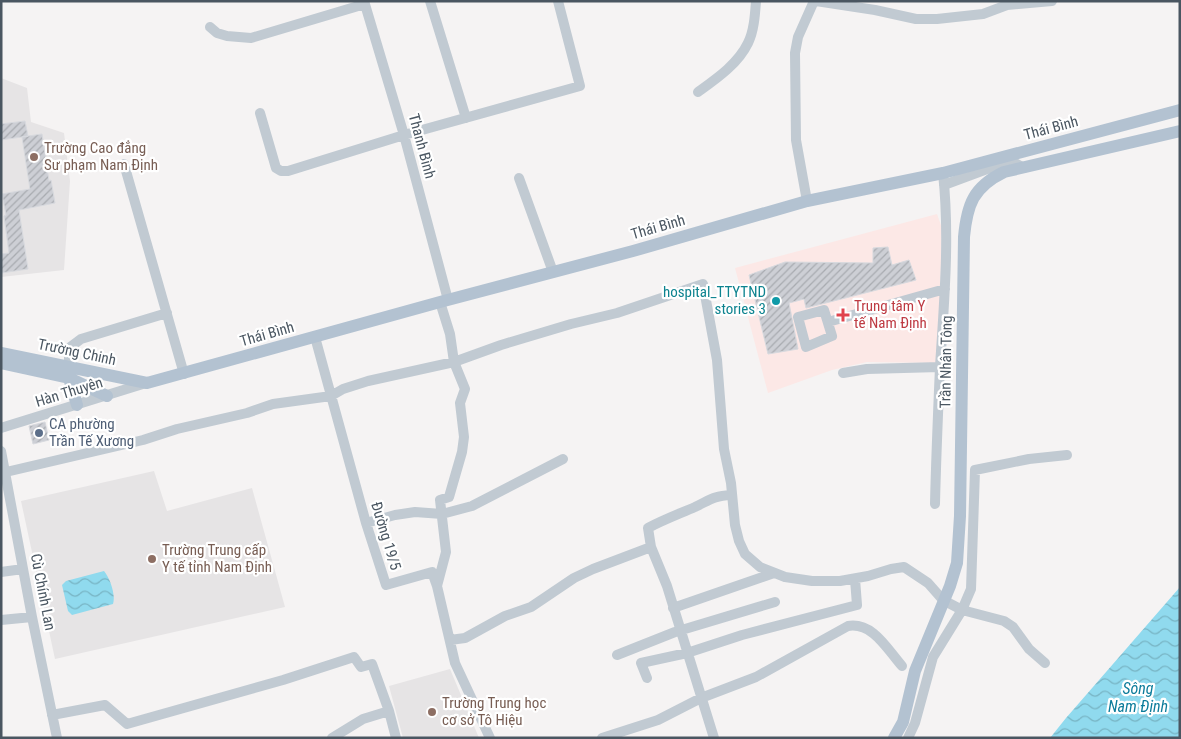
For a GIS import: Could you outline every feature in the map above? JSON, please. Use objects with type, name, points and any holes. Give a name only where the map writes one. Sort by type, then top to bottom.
[{"type":"main road","name":"Thái Bình","points":[[147,383],[807,201],[944,179],[1180,110]]},
{"type":"main road","name":"Trần Nhân Tông","points":[[894,738],[903,722],[916,671],[954,574],[958,551],[966,220],[968,209],[982,185],[1004,172],[1180,131]]},
{"type":"main road","name":"Trường Chinh","points":[[1,353],[69,373],[107,396]]},
{"type":"main road","name":"Trường Chinh","points":[[1,364],[147,383]]},
{"type":"main road","name":"Trường Chinh","points":[[69,373],[77,405]]},
{"type":"street","points":[[430,1],[466,118]]},
{"type":"street","points":[[260,113],[276,168],[281,171],[288,171],[404,135],[580,86],[558,1]]},
{"type":"street","points":[[698,92],[718,78],[738,58],[748,43],[753,26],[756,1]]},
{"type":"street","points":[[807,201],[796,140],[795,53],[798,37],[815,1],[876,10],[916,19],[937,19],[983,14],[1007,5],[1052,1]]},
{"type":"street","points":[[210,27],[217,33],[227,36],[251,38],[365,3]]},
{"type":"street","name":"Thanh Bình","points":[[365,3],[404,135],[444,301],[454,362],[465,389],[460,403],[464,437],[458,469],[449,497],[440,500],[442,514]]},
{"type":"street","points":[[935,504],[940,367],[946,289],[947,226],[944,179],[1006,162],[1017,164],[1024,168]]},
{"type":"street","points":[[124,164],[184,374]]},
{"type":"street","points":[[519,178],[553,272]]},
{"type":"street","points":[[6,472],[143,440],[185,427],[247,413],[273,404],[331,396],[343,389],[368,381],[454,362],[501,345],[571,324],[617,313],[703,284],[717,360],[724,449],[735,524],[739,541],[745,554],[760,567],[774,573],[785,577],[812,581],[840,582],[904,567],[928,583],[943,600],[962,610],[1009,624],[1029,649],[1045,663]]},
{"type":"street","points":[[828,322],[946,289]]},
{"type":"street","points":[[69,373],[69,348],[81,339],[167,312]]},
{"type":"street","name":"Đường 19/5","points":[[315,337],[366,523],[386,585],[432,572],[437,586]]},
{"type":"street","points":[[843,373],[867,369],[940,367]]},
{"type":"street","name":"Hàn Thuyên","points":[[1,428],[147,383]]},
{"type":"street","name":"Cù Chính Lan","points":[[1,451],[57,738]]},
{"type":"street","points":[[908,738],[915,723],[933,657],[969,596],[972,582],[975,470],[1029,459],[1068,455]]},
{"type":"street","points":[[366,523],[395,515],[415,512],[442,514],[472,506],[563,459]]},
{"type":"street","points":[[714,738],[667,586],[650,547],[648,528],[710,498],[732,495]]},
{"type":"street","points":[[442,514],[446,552],[437,586],[454,663],[490,738]]},
{"type":"street","points":[[450,640],[465,638],[505,616],[531,607],[574,578],[650,547]]},
{"type":"street","points":[[1,572],[23,569]]},
{"type":"street","points":[[673,608],[774,573]]},
{"type":"street","points":[[647,678],[641,663],[687,653],[742,636],[857,606],[855,579]]},
{"type":"street","points":[[617,655],[680,631],[775,602]]},
{"type":"street","points":[[1,620],[32,617]]},
{"type":"street","points":[[602,738],[658,720],[701,698],[756,677],[848,626],[856,625],[868,629],[902,666]]},
{"type":"street","points":[[52,715],[105,704],[127,724],[283,680],[354,657],[361,667],[372,664],[389,711],[396,738]]},
{"type":"street","points":[[332,738],[364,719],[389,711]]},
{"type":"shaded area","name":"Trường Cao đẳng Sư phạm Nam Định","points":[[1,78],[27,88],[31,122],[64,133],[70,181],[64,270],[1,277]]},
{"type":"shaded area","name":"Trung tâm Y tế Nam Định","points":[[937,214],[942,228],[938,363],[867,362],[832,370],[768,393],[735,268]]},
{"type":"shaded area","name":"Trường Trung cấp Y tế tỉnh Nam Định","points":[[154,471],[167,511],[252,488],[285,607],[55,659],[21,501]]},
{"type":"shaded area","name":"Trường Trung học cơ sở Tô Hiệu","points":[[450,669],[479,738],[403,738],[389,686]]},
{"type":"water","points":[[104,571],[112,587],[113,604],[72,615],[68,611],[62,585],[66,581]]},
{"type":"water","name":"Sông Nam Định","points":[[1180,587],[1180,738],[1050,738],[1066,718]]},
{"type":"building","points":[[25,121],[28,136],[1,140],[1,124]]},
{"type":"building","points":[[42,134],[49,181],[51,180],[55,203],[19,210],[28,269],[1,273],[1,254],[9,253],[2,194],[30,189],[22,137]]},
{"type":"building","name":"hospital_TTYTND stories 3","points":[[888,247],[892,265],[909,260],[916,280],[806,308],[804,299],[789,303],[798,349],[768,354],[749,275],[785,262],[873,263],[873,248]]},
{"type":"building","name":"CA phường Trần Tế Xương","points":[[45,422],[49,440],[33,444],[29,426]]},
{"type":"place","name":"Trường Cao đẳng Sư phạm Nam Định","points":[[34,157]]},
{"type":"place","name":"hospital_TTYTND stories 3","points":[[776,301]]},
{"type":"place","name":"Trung tâm Y tế Nam Định","points":[[843,315]]},
{"type":"place","name":"CA phường Trần Tế Xương","points":[[39,433]]},
{"type":"place","name":"Trường Trung cấp Y tế tỉnh Nam Định","points":[[152,559]]},
{"type":"place","name":"Trường Trung học cơ sở Tô Hiệu","points":[[432,712]]}]
